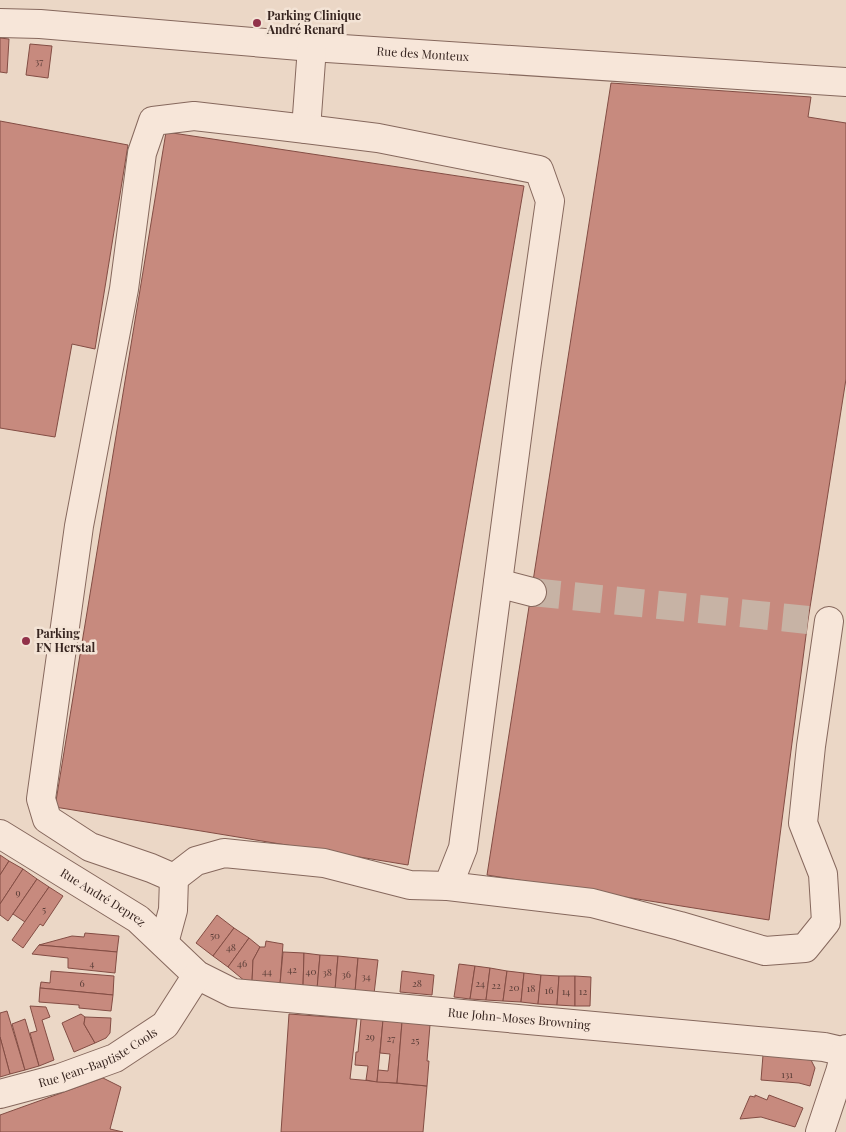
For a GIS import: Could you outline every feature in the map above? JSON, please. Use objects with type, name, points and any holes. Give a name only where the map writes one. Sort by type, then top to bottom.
[{"type":"street","name":"Rue des Monteux","points":[[0,23],[40,24],[312,47],[846,82]]},
{"type":"street","points":[[306,129],[312,47]]},
{"type":"street","points":[[174,878],[90,847],[47,819],[42,799],[79,526],[124,289],[142,153],[153,120],[194,116],[378,138],[539,170],[550,201],[463,848],[448,886]]},
{"type":"street","points":[[498,583],[532,592]]},
{"type":"street","points":[[174,878],[196,861],[224,853],[324,863],[410,885],[448,886],[592,903],[765,951],[805,948],[826,922],[823,874],[803,823],[810,746],[828,620]]},
{"type":"street","name":"Rue André Deprez","points":[[0,834],[138,919],[197,975]]},
{"type":"street","points":[[164,943],[173,910],[174,878]]},
{"type":"street","name":"Rue John-Moses Browning","points":[[197,975],[233,993],[824,1047],[846,1051]]},
{"type":"street","name":"Rue Jean-Baptiste Cools","points":[[0,1094],[60,1078],[116,1058],[165,1025],[197,975]]},
{"type":"street","points":[[820,1132],[846,1051]]},
{"type":"building","points":[[0,38],[9,39],[7,73],[0,72]]},
{"type":"building","points":[[30,44],[52,46],[48,78],[26,75]]},
{"type":"building","points":[[611,83],[811,97],[808,117],[846,123],[846,379],[808,620],[769,920],[487,875]]},
{"type":"building","points":[[0,121],[128,145],[95,349],[72,344],[55,437],[0,428]]},
{"type":"building","points":[[166,132],[524,186],[408,865],[55,807]]},
{"type":"building","points":[[0,855],[9,861],[0,875]]},
{"type":"building","points":[[9,861],[23,869],[0,904],[0,875]]},
{"type":"building","points":[[23,869],[37,879],[8,921],[0,915],[0,904]]},
{"type":"building","points":[[37,879],[49,887],[25,922],[13,914]]},
{"type":"building","points":[[49,887],[63,896],[43,926],[40,924],[23,948],[12,940]]},
{"type":"building","points":[[217,915],[234,928],[213,956],[196,943]]},
{"type":"building","points":[[234,928],[249,938],[228,967],[213,956]]},
{"type":"building","points":[[85,933],[119,936],[117,952],[39,945],[72,936],[84,937]]},
{"type":"building","points":[[249,938],[260,947],[253,960],[252,982],[246,982],[228,967]]},
{"type":"building","points":[[266,941],[283,944],[280,984],[252,982],[253,960],[260,947],[265,947]]},
{"type":"building","points":[[39,945],[117,952],[115,973],[68,968],[68,958],[32,954]]},
{"type":"building","points":[[283,952],[304,953],[303,987],[280,984]]},
{"type":"building","points":[[304,953],[320,955],[317,989],[303,987]]},
{"type":"building","points":[[320,955],[338,956],[335,990],[317,989]]},
{"type":"building","points":[[338,956],[358,958],[355,992],[335,990]]},
{"type":"building","points":[[358,958],[378,960],[374,994],[355,992]]},
{"type":"building","points":[[459,964],[475,966],[470,999],[454,997]]},
{"type":"building","points":[[475,966],[490,968],[486,1000],[470,999]]},
{"type":"building","points":[[490,968],[507,971],[503,1001],[486,1000]]},
{"type":"building","points":[[51,971],[114,976],[113,995],[40,988],[41,982],[50,983]]},
{"type":"building","points":[[402,971],[434,975],[432,995],[400,992]]},
{"type":"building","points":[[507,971],[524,973],[521,1002],[503,1001]]},
{"type":"building","points":[[524,973],[541,975],[538,1004],[521,1002]]},
{"type":"building","points":[[541,975],[559,976],[557,1005],[538,1004]]},
{"type":"building","points":[[559,976],[575,976],[575,1006],[557,1005]]},
{"type":"building","points":[[575,976],[591,977],[590,1006],[575,1006]]},
{"type":"building","points":[[40,988],[113,995],[111,1011],[79,1008],[79,1005],[39,1002]]},
{"type":"building","points":[[30,1006],[46,1007],[50,1017],[42,1020],[54,1060],[39,1066],[30,1033],[37,1031]]},
{"type":"building","points":[[7,1011],[25,1070],[10,1074],[0,1037],[0,1013]]},
{"type":"building","points":[[81,1014],[85,1017],[84,1024],[95,1043],[74,1052],[62,1023]]},
{"type":"building","points":[[289,1014],[357,1019],[350,1079],[427,1086],[423,1132],[281,1132]]},
{"type":"building","points":[[85,1017],[111,1018],[110,1033],[106,1038],[95,1043],[84,1024]]},
{"type":"building","points":[[25,1019],[39,1066],[25,1070],[12,1024]]},
{"type":"building","points":[[361,1019],[383,1020],[377,1082],[366,1080],[368,1066],[355,1065]]},
{"type":"building","points":[[383,1020],[402,1022],[397,1083],[377,1082],[378,1070],[388,1071],[390,1054],[380,1053]]},
{"type":"building","points":[[402,1022],[430,1025],[427,1086],[397,1083]]},
{"type":"building","points":[[0,1037],[10,1074],[0,1077]]},
{"type":"building","points":[[763,1055],[811,1060],[815,1068],[810,1086],[799,1083],[761,1080]]},
{"type":"building","points":[[103,1078],[121,1087],[110,1129],[123,1132],[0,1132],[0,1115]]},
{"type":"building","points":[[755,1095],[767,1100],[769,1095],[803,1108],[795,1127],[761,1117],[740,1119],[750,1096],[755,1097]]},
{"type":"tunnel","points":[[532,592],[808,620]]},
{"type":"place","name":"Parking Clinique André Renard","points":[[257,23]]},
{"type":"place","name":"Parking FN Herstal","points":[[26,641]]}]
